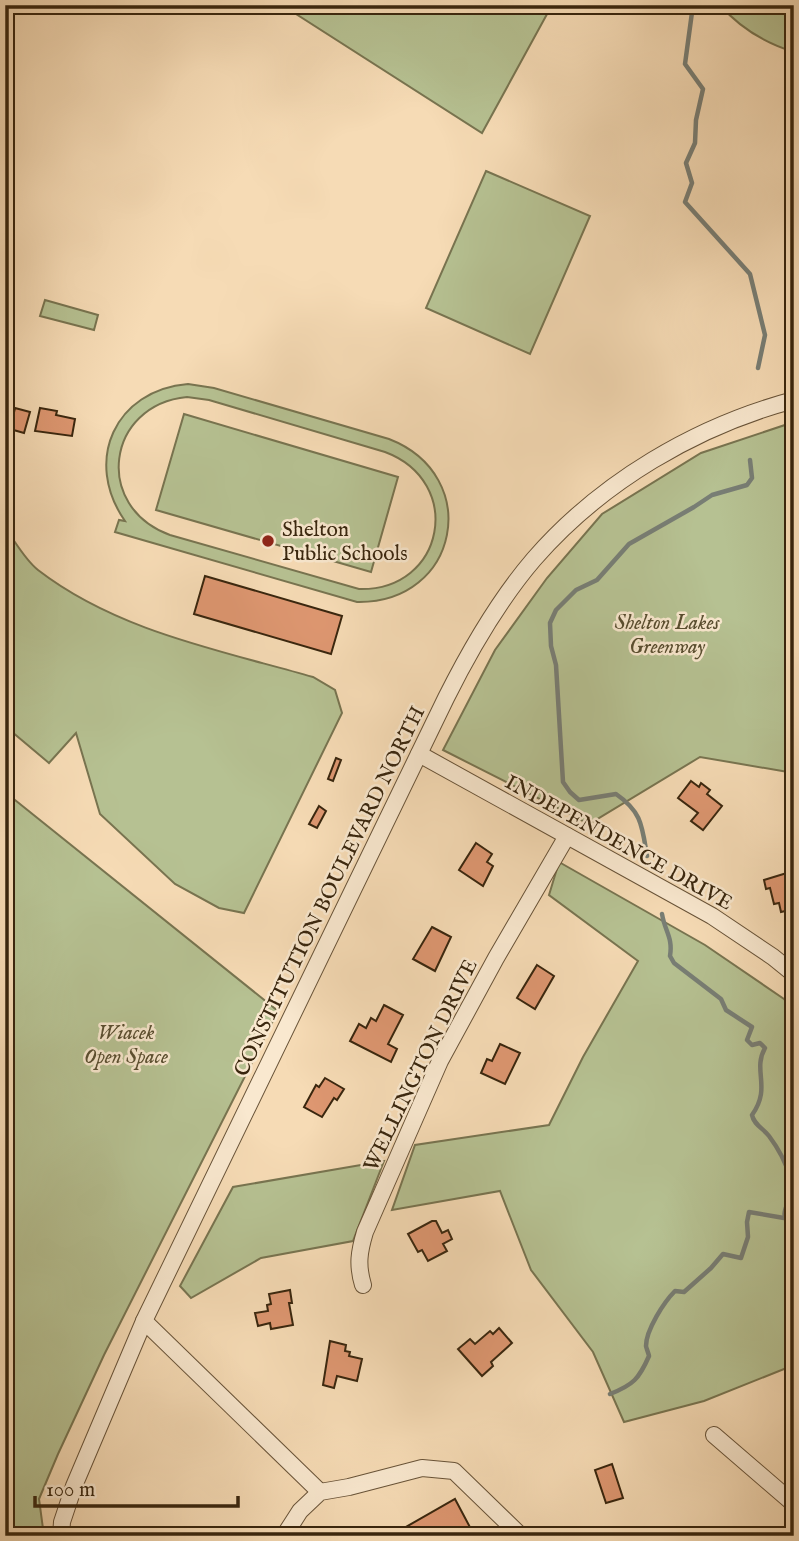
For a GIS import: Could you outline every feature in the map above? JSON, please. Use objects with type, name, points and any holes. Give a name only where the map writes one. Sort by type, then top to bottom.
[{"type":"street","name":"CONSTITUTION BOULEVARD NORTH","points":[[61,1536],[62,1522],[74,1486],[144,1321],[467,656],[488,622],[535,559],[559,533],[610,491],[679,445],[730,421],[794,400]]},
{"type":"street","name":"INDEPENDENCE DRIVE","points":[[419,754],[712,916],[794,974]]},
{"type":"street","name":"WELLINGTON DRIVE","points":[[363,1285],[358,1269],[358,1254],[365,1232],[435,1074],[496,958],[567,836]]},
{"type":"street","points":[[144,1321],[320,1492]]},
{"type":"street","points":[[715,1434],[794,1504]]},
{"type":"street","points":[[284,1536],[300,1511],[320,1492],[422,1468],[454,1471],[522,1536]]},
{"type":"green space","points":[[282,5],[552,5],[482,133]]},
{"type":"green space","points":[[720,5],[794,5],[794,52],[754,34]]},
{"type":"green space","points":[[486,171],[590,216],[530,354],[426,308]]},
{"type":"green space","points":[[45,300],[98,315],[94,330],[40,316]]},
{"type":"green space","points":[[188,384],[214,388],[389,439],[419,457],[438,480],[448,507],[447,535],[437,561],[418,583],[392,597],[357,602],[115,532],[119,520],[125,521],[113,498],[107,475],[107,453],[113,432],[125,414],[141,400],[163,389]],"holes":[[[187,397],[209,400],[385,452],[410,467],[427,486],[435,509],[434,532],[426,554],[411,573],[388,585],[359,589],[170,535],[145,521],[129,503],[120,481],[119,458],[126,437],[139,418],[160,404]]]},
{"type":"green space","points":[[184,414],[398,477],[371,572],[156,510]]},
{"type":"green space","name":"Shelton Lakes Greenway","points":[[794,422],[794,773],[700,757],[589,824],[443,750],[495,650],[547,578],[602,514],[701,453]]},
{"type":"green space","points":[[5,528],[33,566],[101,609],[170,636],[313,677],[335,690],[342,713],[244,913],[219,908],[175,884],[100,814],[76,733],[49,763],[5,726]]},
{"type":"green space","name":"Wiacek Open Space","points":[[5,792],[278,1011],[104,1355],[58,1454],[39,1499],[44,1536],[5,1536]]},
{"type":"green space","points":[[559,862],[705,945],[784,999],[794,1009],[794,1365],[704,1401],[624,1422],[593,1352],[531,1270],[500,1191],[392,1210],[415,1145],[549,1125],[583,1057],[638,961],[549,895]]},
{"type":"green space","points":[[384,1161],[353,1241],[261,1258],[191,1298],[180,1286],[233,1187]]},
{"type":"building","points":[[15,408],[30,412],[24,433],[10,429]]},
{"type":"building","points":[[40,408],[57,411],[56,415],[75,419],[72,436],[35,431]]},
{"type":"building","points":[[205,576],[342,616],[331,654],[194,614]]},
{"type":"building","points":[[336,758],[341,760],[333,781],[328,779]]},
{"type":"building","points":[[691,781],[699,787],[701,783],[710,790],[707,794],[722,806],[703,830],[691,821],[698,813],[678,798]]},
{"type":"building","points":[[319,806],[326,811],[317,828],[309,824]]},
{"type":"building","points":[[476,843],[492,854],[487,862],[493,866],[483,886],[459,870]]},
{"type":"building","points":[[790,872],[794,884],[794,909],[781,912],[779,903],[774,904],[770,888],[766,889],[764,880]]},
{"type":"building","points":[[432,927],[451,937],[435,971],[413,959]]},
{"type":"building","points":[[537,965],[554,976],[535,1009],[517,998]]},
{"type":"building","points":[[384,1005],[403,1015],[388,1044],[397,1049],[391,1062],[350,1041],[359,1024],[366,1028],[371,1018],[376,1021]]},
{"type":"building","points":[[500,1044],[520,1053],[505,1084],[481,1073],[487,1059],[492,1061]]},
{"type":"building","points":[[325,1078],[344,1089],[337,1100],[334,1098],[322,1117],[304,1107],[316,1085],[319,1087]]},
{"type":"building","points":[[436,1221],[442,1233],[448,1230],[452,1239],[443,1244],[447,1251],[428,1261],[422,1250],[418,1252],[408,1234]]},
{"type":"building","points":[[290,1290],[292,1303],[289,1303],[293,1325],[271,1329],[270,1323],[258,1326],[255,1313],[268,1311],[267,1305],[271,1304],[269,1294]]},
{"type":"building","points":[[499,1328],[512,1343],[491,1362],[493,1366],[482,1376],[458,1349],[470,1339],[475,1344],[490,1331],[493,1334]]},
{"type":"building","points":[[330,1341],[346,1345],[345,1351],[350,1352],[349,1356],[362,1359],[357,1381],[337,1376],[334,1388],[323,1385]]},
{"type":"building","points":[[612,1464],[623,1498],[606,1503],[595,1470]]},
{"type":"building","points":[[455,1499],[472,1531],[463,1536],[390,1536]]},
{"type":"waterway","points":[[693,5],[685,64],[703,89],[696,120],[695,143],[686,163],[692,183],[685,202],[750,274],[765,335],[758,368]]},
{"type":"waterway","points":[[647,856],[639,820],[625,801],[616,794],[579,800],[563,782],[556,665],[551,646],[550,623],[556,610],[576,590],[597,580],[629,544],[712,495],[747,485],[752,478],[750,460]]},
{"type":"waterway","points":[[662,914],[670,939],[670,956],[674,963],[721,999],[726,1010],[752,1027],[747,1040],[752,1045],[760,1043],[765,1048],[760,1064],[761,1096],[752,1115],[784,1161],[792,1191],[785,1215],[794,1226]]},
{"type":"waterway","points":[[610,1394],[630,1384],[642,1370],[649,1356],[646,1346],[652,1324],[675,1291],[684,1292],[723,1254],[741,1258],[748,1237],[749,1212],[784,1218]]},
{"type":"place","name":"Shelton Public Schools","points":[[268,541]]}]
